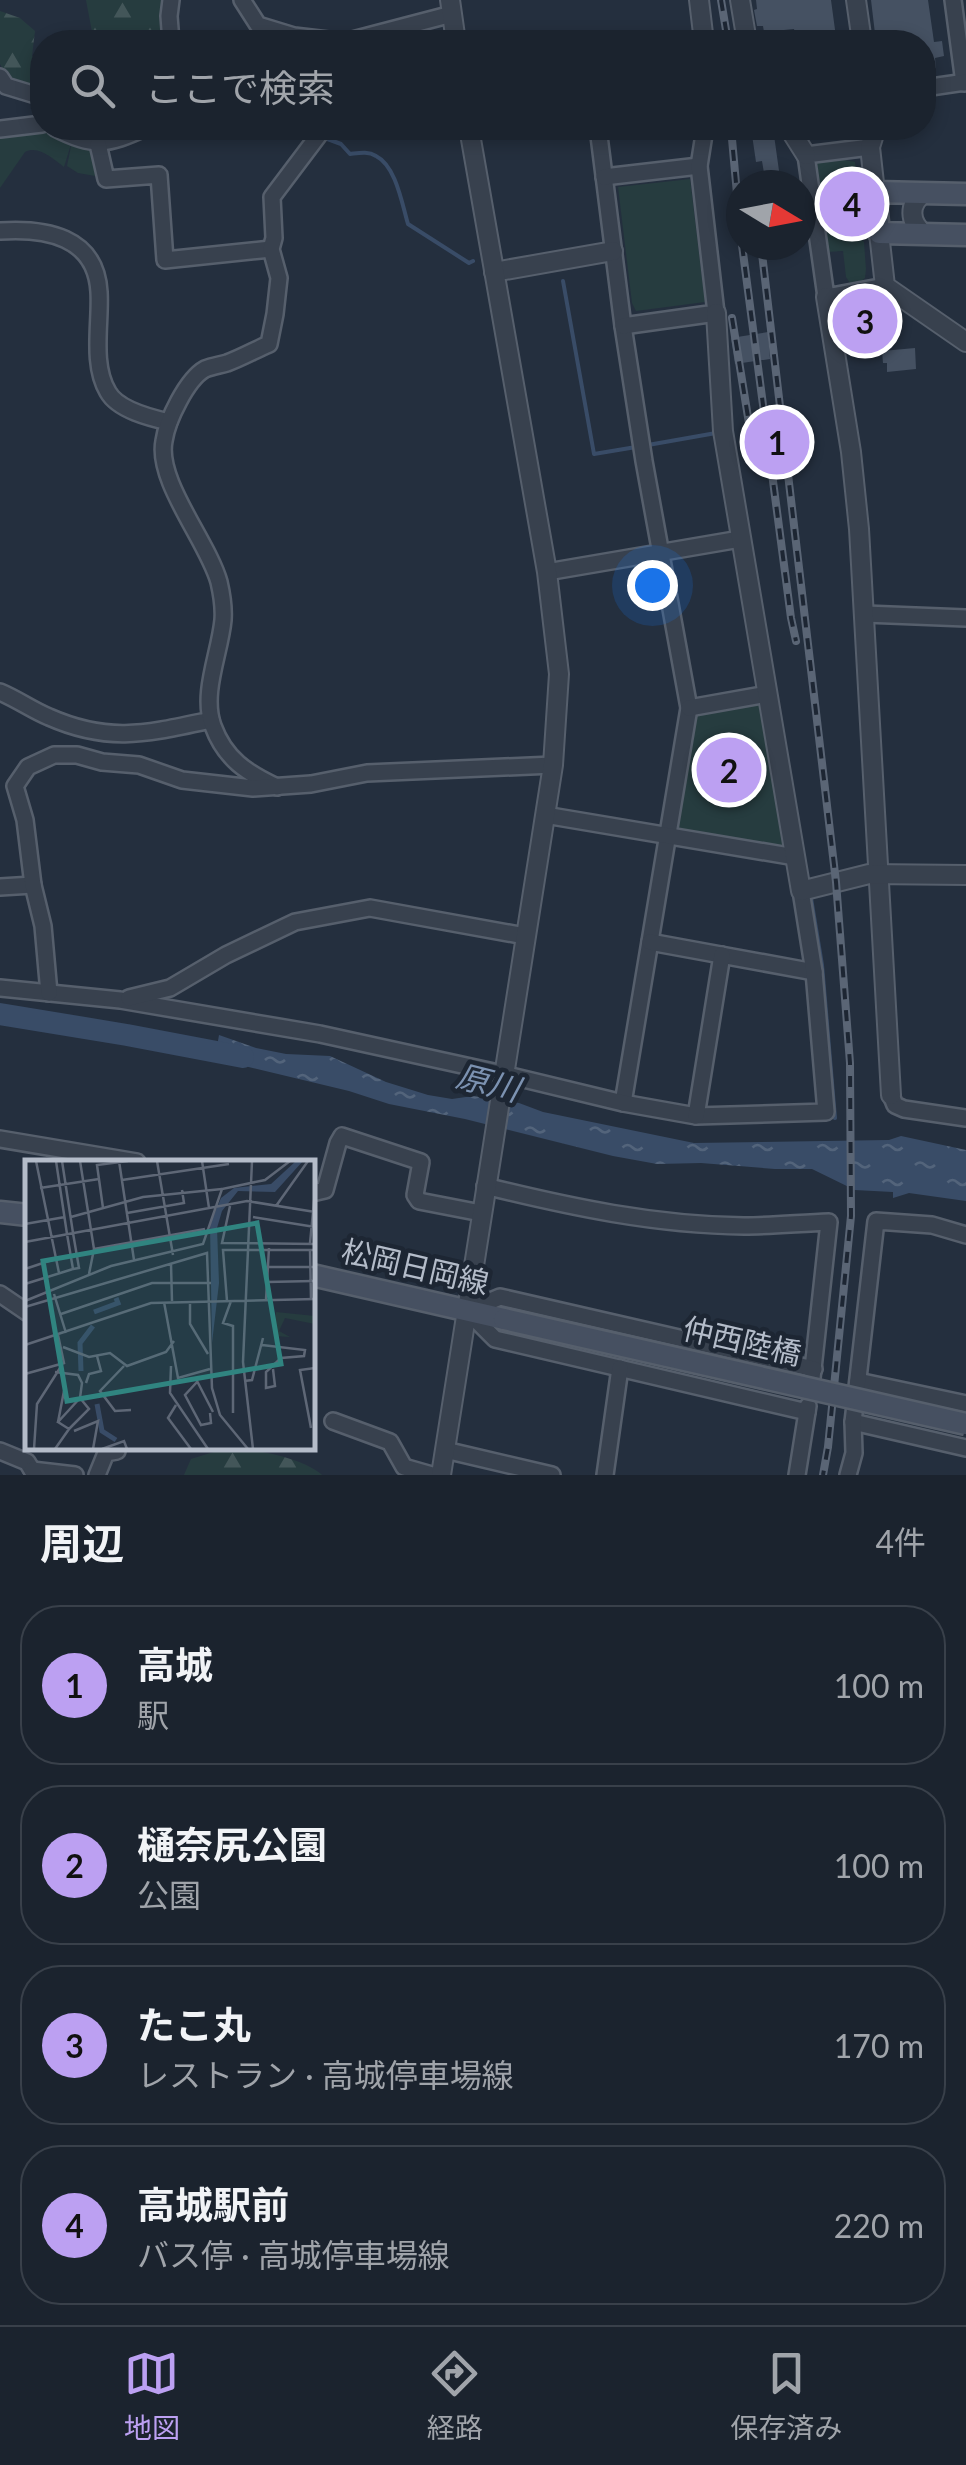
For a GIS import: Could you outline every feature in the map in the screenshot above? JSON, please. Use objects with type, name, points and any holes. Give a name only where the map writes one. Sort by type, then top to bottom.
[{"type":"main road","points":[[966,194],[875,192],[880,233],[966,235]]},
{"type":"main road","points":[[0,1212],[25,1216]]},
{"type":"main road","name":"松岡日岡線","points":[[315,1277],[504,1319]]},
{"type":"main road","name":"仲西陸橋","points":[[504,1319],[965,1407]]},
{"type":"street","points":[[170,0],[170,30]]},
{"type":"street","points":[[242,0],[258,25],[274,30]]},
{"type":"street","points":[[699,0],[703,30]]},
{"type":"street","points":[[740,0],[744,30]]},
{"type":"street","points":[[856,0],[860,30]]},
{"type":"street","points":[[936,86],[965,82],[952,0]]},
{"type":"street","points":[[392,30],[451,7]]},
{"type":"street","points":[[2,84],[30,93]]},
{"type":"street","points":[[0,129],[30,125]]},
{"type":"street","points":[[82,140],[98,144],[118,140]]},
{"type":"street","points":[[277,788],[243,770],[230,757],[211,720],[223,602],[218,577],[172,485],[163,458],[163,442],[194,377],[207,368],[269,344],[279,278],[271,249],[272,196],[315,140]]},
{"type":"street","points":[[440,1475],[553,765],[559,674],[547,572],[472,140]]},
{"type":"street","points":[[599,140],[623,326],[689,708],[623,1103]]},
{"type":"street","points":[[0,988],[120,1000],[320,1034],[502,1079],[696,1116],[826,1112],[814,972],[722,431],[716,313],[698,166],[703,140]]},
{"type":"street","points":[[797,140],[806,155],[851,452],[865,614],[891,1094],[894,1105],[904,1109],[966,1118]]},
{"type":"street","points":[[872,140],[875,192]]},
{"type":"street","points":[[98,144],[106,178],[159,175],[166,260],[271,249]]},
{"type":"street","points":[[806,155],[870,147]]},
{"type":"street","points":[[604,177],[698,166]]},
{"type":"street","points":[[924,193],[913,204],[912,213],[918,230],[924,234]]},
{"type":"street","points":[[0,231],[55,234],[86,254],[99,292],[98,344],[108,394],[128,409],[170,422]]},
{"type":"street","points":[[880,233],[885,286]]},
{"type":"street","points":[[494,272],[613,251]]},
{"type":"street","points":[[826,297],[885,286],[966,342]]},
{"type":"street","points":[[623,326],[716,313]]},
{"type":"street","points":[[547,572],[740,539]]},
{"type":"street","points":[[865,614],[966,618]]},
{"type":"street","points":[[0,692],[45,716],[113,736],[145,734],[211,720]]},
{"type":"street","points":[[689,708],[768,694]]},
{"type":"street","points":[[49,994],[43,926],[16,786],[28,766],[54,755],[77,756],[139,765],[182,780],[277,788],[368,773],[553,765]]},
{"type":"street","points":[[545,814],[795,857]]},
{"type":"street","points":[[801,890],[869,874],[966,875]]},
{"type":"street","points":[[0,888],[34,886]]},
{"type":"street","points":[[120,1000],[170,988],[226,955],[295,922],[370,908],[525,936]]},
{"type":"street","points":[[650,942],[814,972]]},
{"type":"street","points":[[696,1116],[722,956]]},
{"type":"street","points":[[315,1192],[325,1190],[342,1136],[421,1162],[415,1195],[419,1200],[481,1212]]},
{"type":"street","points":[[0,1139],[124,1160]]},
{"type":"street","points":[[486,1178],[573,1208],[645,1219],[748,1226],[829,1222],[814,1369],[797,1475]]},
{"type":"street","points":[[848,1475],[854,1453],[853,1422],[876,1221],[932,1225],[966,1235]]},
{"type":"street","points":[[0,1294],[25,1310]]},
{"type":"street","points":[[467,1311],[500,1298],[814,1369]]},
{"type":"street","points":[[467,1311],[494,1339],[807,1412]]},
{"type":"street","points":[[605,1475],[620,1368]]},
{"type":"street","points":[[858,1381],[965,1407]]},
{"type":"street","points":[[333,1421],[390,1442],[404,1467],[432,1475]]},
{"type":"street","points":[[853,1422],[966,1448]]},
{"type":"street","points":[[0,1450],[27,1462],[34,1472],[76,1475]]},
{"type":"street","points":[[98,1475],[106,1454],[115,1450]]},
{"type":"street","points":[[110,1475],[117,1450]]},
{"type":"street","points":[[444,1450],[552,1475]]},
{"type":"green space","points":[[86,0],[168,0],[168,30],[92,30]]},
{"type":"green space","points":[[0,11],[20,18],[34,30],[30,30],[30,88],[9,80],[0,64]]},
{"type":"green space","points":[[30,129],[30,140],[82,140],[94,145],[101,177],[78,173],[67,166],[72,141],[64,167],[41,152],[30,150],[0,188],[0,131]]},
{"type":"green space","points":[[817,162],[855,162],[858,190],[851,199],[855,231],[864,242],[866,269],[865,278],[859,283],[850,283],[846,277],[843,251],[827,252]]},
{"type":"green space","points":[[690,179],[705,302],[636,311],[618,187]]},
{"type":"green space","points":[[757,702],[762,705],[787,846],[783,849],[679,830],[675,824],[693,717],[698,712]]},
{"type":"green space","points":[[220,1450],[250,1450],[303,1464],[322,1475],[184,1475],[191,1459]]},
{"type":"water","points":[[219,1035],[286,1054],[330,1056],[386,1082],[428,1095],[519,1103],[543,1112],[694,1143],[889,1140],[901,1136],[966,1150],[966,1201],[909,1193],[893,1198],[893,1192],[855,1190],[812,1169],[657,1164],[613,1156],[215,1059]]},
{"type":"building","points":[[756,0],[831,0],[835,30],[764,30],[763,26],[757,26]]},
{"type":"building","points":[[871,0],[928,0],[932,30],[875,30]]},
{"type":"building","points":[[942,41],[944,56],[936,58],[936,42]]},
{"type":"building","points":[[753,140],[775,140],[779,170],[764,170],[762,161],[756,162]]},
{"type":"building","points":[[867,311],[869,329],[861,330],[862,339],[846,341],[842,315]]},
{"type":"building","points":[[768,332],[770,359],[735,364],[731,338]]},
{"type":"building","points":[[915,348],[916,369],[887,372],[882,351]]},
{"type":"waterway","points":[[330,140],[350,154],[370,153],[383,161],[397,186],[408,224],[469,263],[473,261]]},
{"type":"waterway","points":[[563,281],[594,454],[636,447]]},
{"type":"waterway","points":[[648,445],[716,433]]},
{"type":"waterway","points":[[811,898],[822,965],[835,1118]]},
{"type":"waterway","name":"原川","points":[[0,1014],[243,1057]]},
{"type":"railway","points":[[721,0],[726,30]]},
{"type":"railway","points":[[732,140],[735,170]]},
{"type":"railway","points":[[744,260],[796,641]]},
{"type":"railway","points":[[763,260],[836,882],[850,1063],[851,1216],[823,1475]]},
{"type":"railway","points":[[732,318],[752,442]]},
{"type":"place","name":"高城駅前","points":[[852,204]]},
{"type":"place","name":"たこ丸","points":[[865,321]]},
{"type":"place","name":"高城","points":[[777,442]]},
{"type":"place","name":"樋奈尻公園","points":[[729,770]]}]
